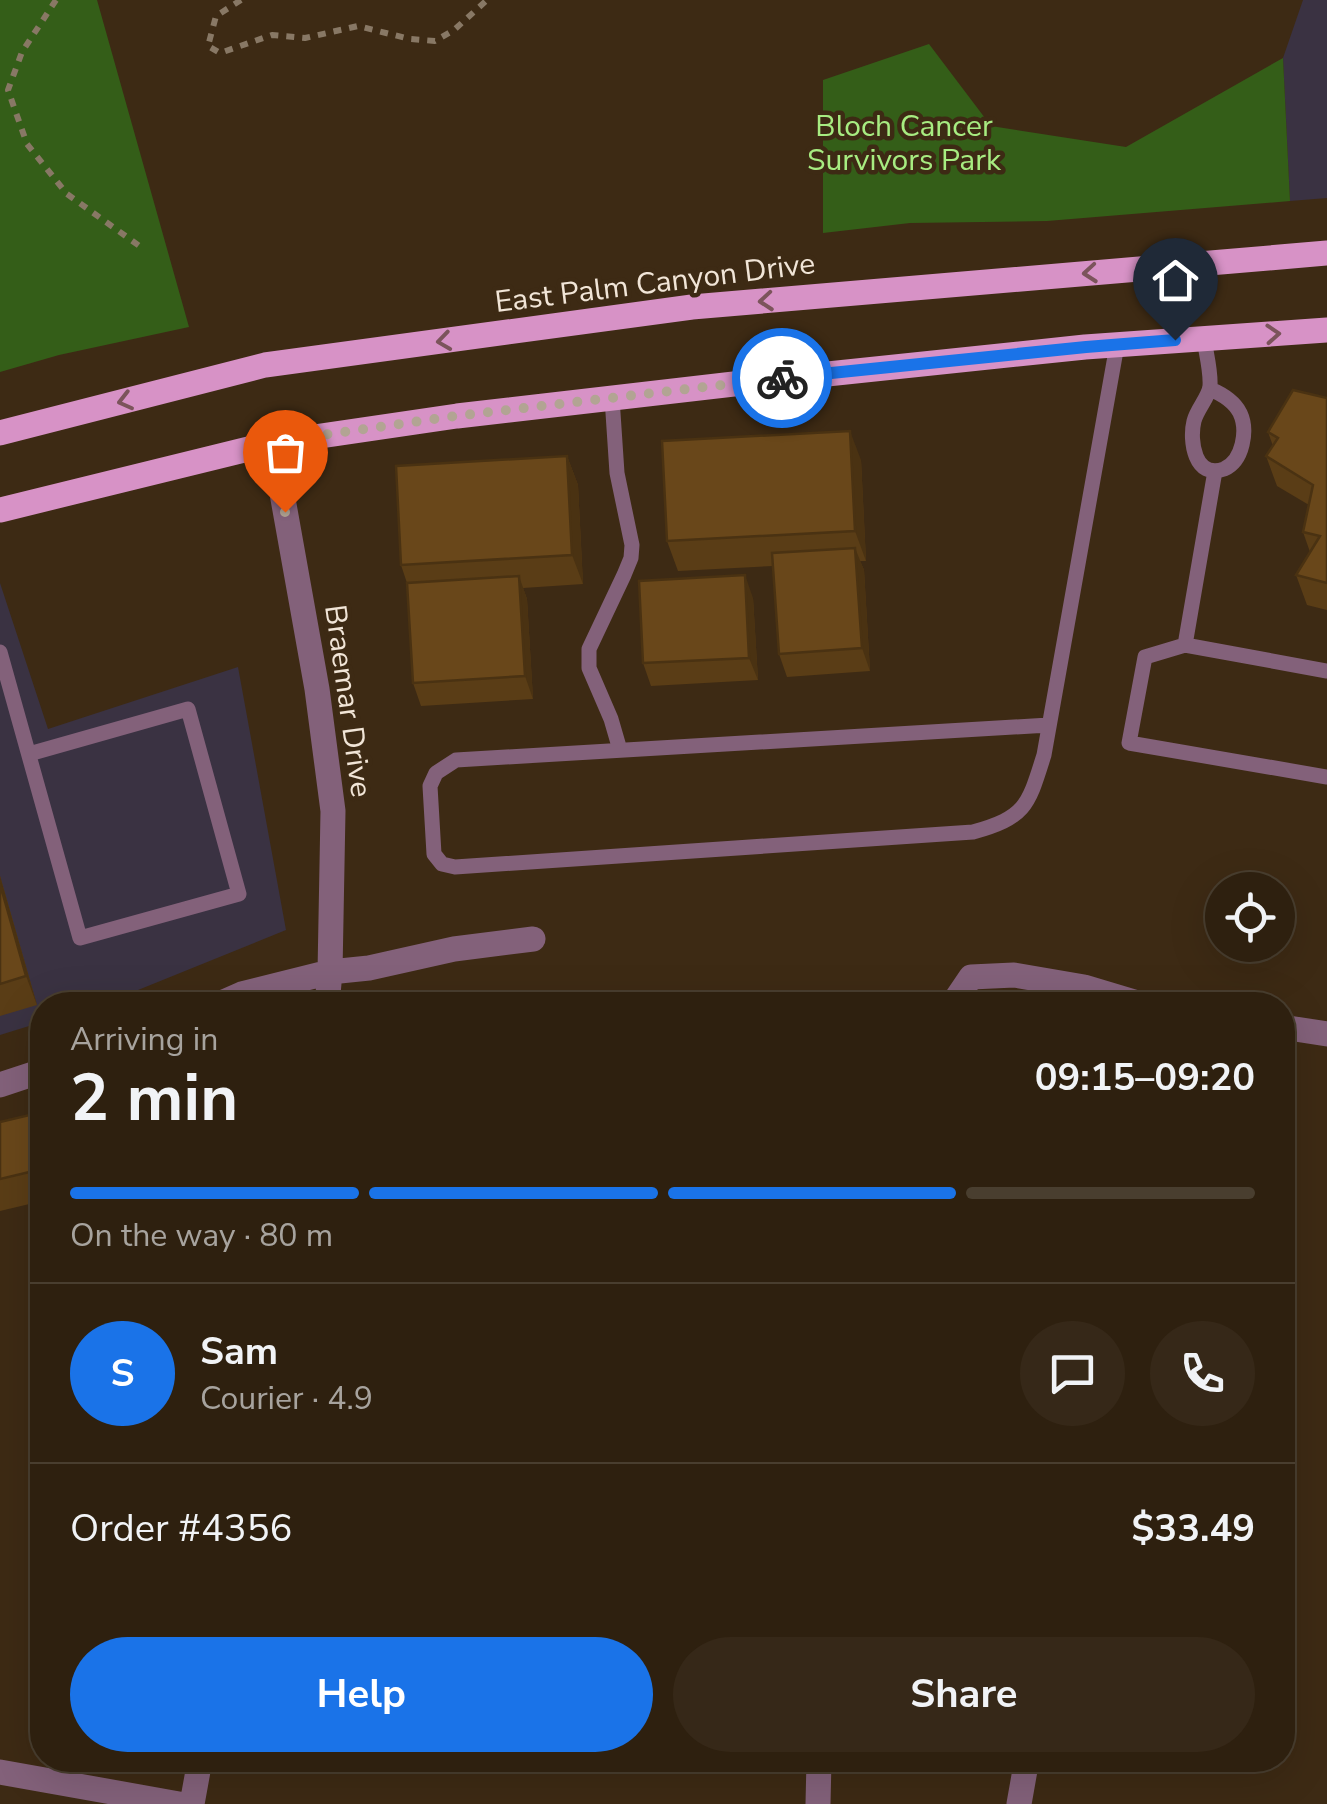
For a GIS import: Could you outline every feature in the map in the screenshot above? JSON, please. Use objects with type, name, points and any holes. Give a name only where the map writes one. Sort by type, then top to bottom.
[{"type":"main road","name":"East Palm Canyon Drive","points":[[0,433],[265,365],[614,317],[1327,253]]},
{"type":"main road","points":[[0,510],[273,442],[456,416],[1118,345],[1327,330]]},
{"type":"street","name":"Braemar Drive","points":[[273,442],[317,690],[333,811],[328,992]]},
{"type":"street","points":[[250,992],[330,972],[454,949],[533,940]]},
{"type":"street","points":[[961,992],[971,977],[1014,975],[1101,992]]},
{"type":"street","points":[[1295,1029],[1327,1034]]},
{"type":"street","points":[[0,1085],[30,1075]]},
{"type":"street","points":[[0,1772],[179,1804]]},
{"type":"street","points":[[192,1804],[198,1772]]},
{"type":"street","points":[[818,1804],[819,1772]]},
{"type":"street","points":[[1019,1804],[1025,1772]]},
{"type":"lane","points":[[1204,338],[1210,389],[1198,408],[1191,441],[1196,459],[1215,471],[1228,468],[1239,456],[1244,437],[1241,414],[1227,396],[1210,389]]},
{"type":"lane","points":[[1049,725],[456,760],[436,772],[430,786],[434,854],[442,864],[456,867],[973,832],[1001,824],[1023,808],[1031,796],[1044,755],[1118,345]]},
{"type":"lane","points":[[612,398],[617,473],[632,545],[624,575],[589,649],[589,668],[612,719],[620,750]]},
{"type":"lane","points":[[1185,645],[1215,471]]},
{"type":"lane","points":[[1327,671],[1185,645],[1145,657],[1129,743],[1327,777]]},
{"type":"lane","points":[[0,652],[80,938],[240,894],[188,710],[29,754]]},
{"type":"path","points":[[56,0],[22,52],[8,90],[26,144],[67,194],[145,250]]},
{"type":"path","points":[[241,0],[216,16],[208,46],[220,54],[272,35],[305,38],[358,26],[435,42],[487,0]]},
{"type":"shaded area","points":[[1303,0],[1327,0],[1327,198],[1290,201],[1283,58]]},
{"type":"shaded area","points":[[0,583],[48,729],[238,667],[286,930],[133,992],[30,992],[30,1026],[0,1035]]},
{"type":"green space","points":[[0,0],[97,0],[189,327],[0,372]]},
{"type":"green space","name":"Bloch Cancer Survivors Park","points":[[929,44],[991,126],[1126,147],[1283,58],[1290,201],[1047,221],[910,223],[823,233],[823,80]]},
{"type":"building","points":[[1293,390],[1327,398],[1327,583],[1296,575],[1320,536],[1303,532],[1313,485],[1266,456],[1278,438],[1268,432]]},
{"type":"building","points":[[850,431],[855,531],[667,541],[662,441]]},
{"type":"building","points":[[567,456],[572,555],[401,565],[396,466]]},
{"type":"building","points":[[855,548],[862,648],[779,654],[772,553]]},
{"type":"building","points":[[745,575],[749,658],[643,663],[639,581]]},
{"type":"building","points":[[519,576],[525,676],[413,683],[407,583]]},
{"type":"building","points":[[0,884],[26,976],[0,984]]},
{"type":"building","points":[[30,1115],[30,1172],[0,1179],[0,1122]]},
{"type":"way so far","points":[[285,512],[273,442],[782,378]]},
{"type":"route","points":[[782,378],[1175,340]]}]
